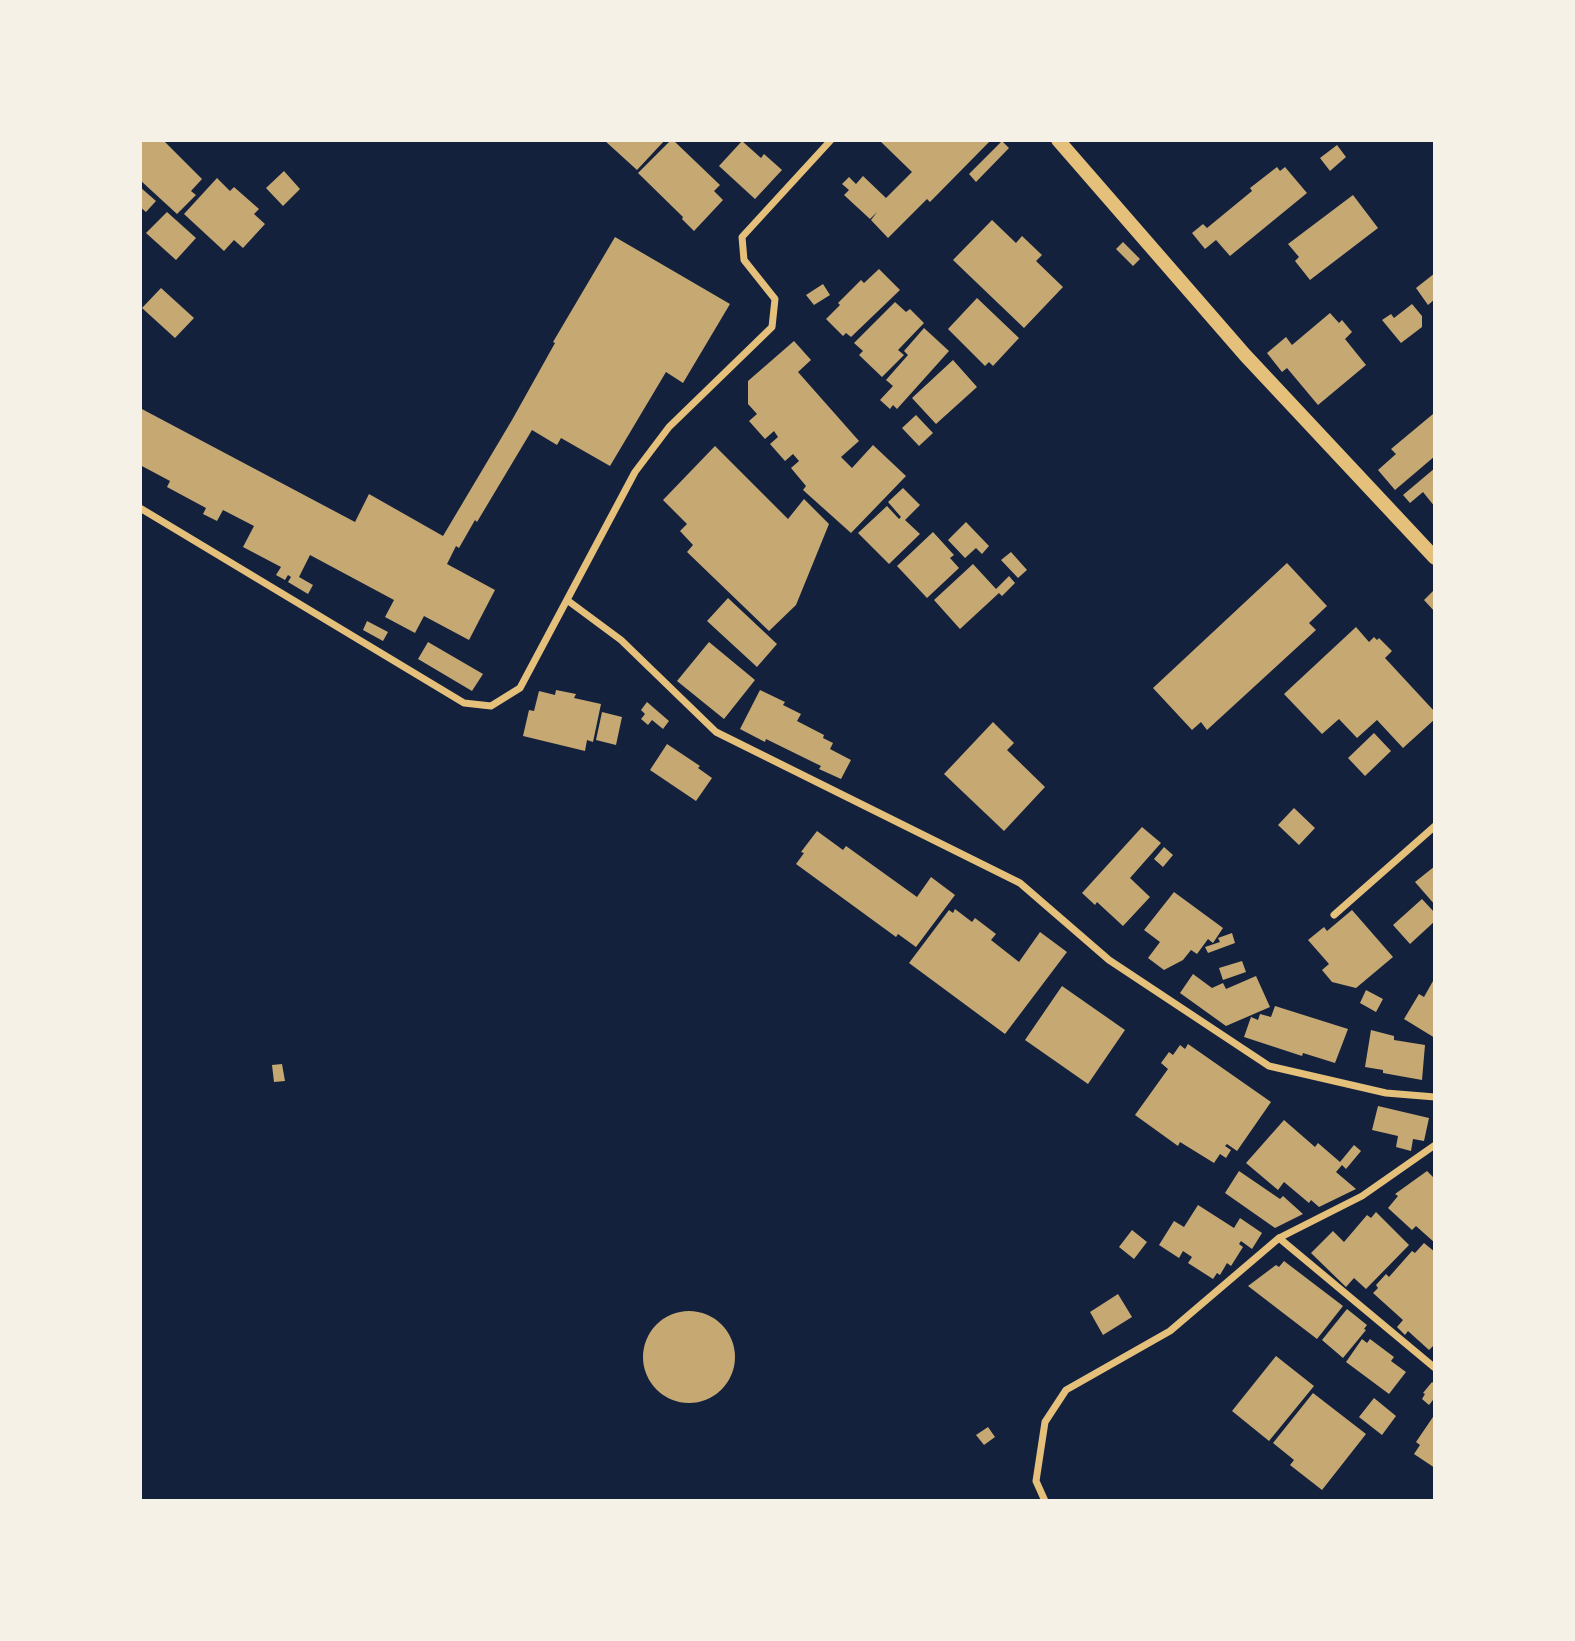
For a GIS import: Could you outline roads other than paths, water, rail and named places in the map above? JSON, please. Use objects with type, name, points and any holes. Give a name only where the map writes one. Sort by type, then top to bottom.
[{"type":"main road","points":[[1058,140],[1245,355],[1435,558]]},
{"type":"street","points":[[140,508],[464,704],[491,706],[520,688],[642,463],[669,427],[772,327],[775,299],[744,260],[743,237],[831,140]]},
{"type":"street","points":[[567,600],[621,640],[716,732],[1020,883],[1109,960],[1269,1066],[1386,1093],[1435,1097]]},
{"type":"street","points":[[1334,915],[1435,827]]},
{"type":"street","points":[[1045,1501],[1035,1481],[1045,1422],[1066,1390],[1170,1331],[1279,1238],[1362,1196],[1435,1145]]},
{"type":"street","points":[[1279,1238],[1435,1368]]}]
